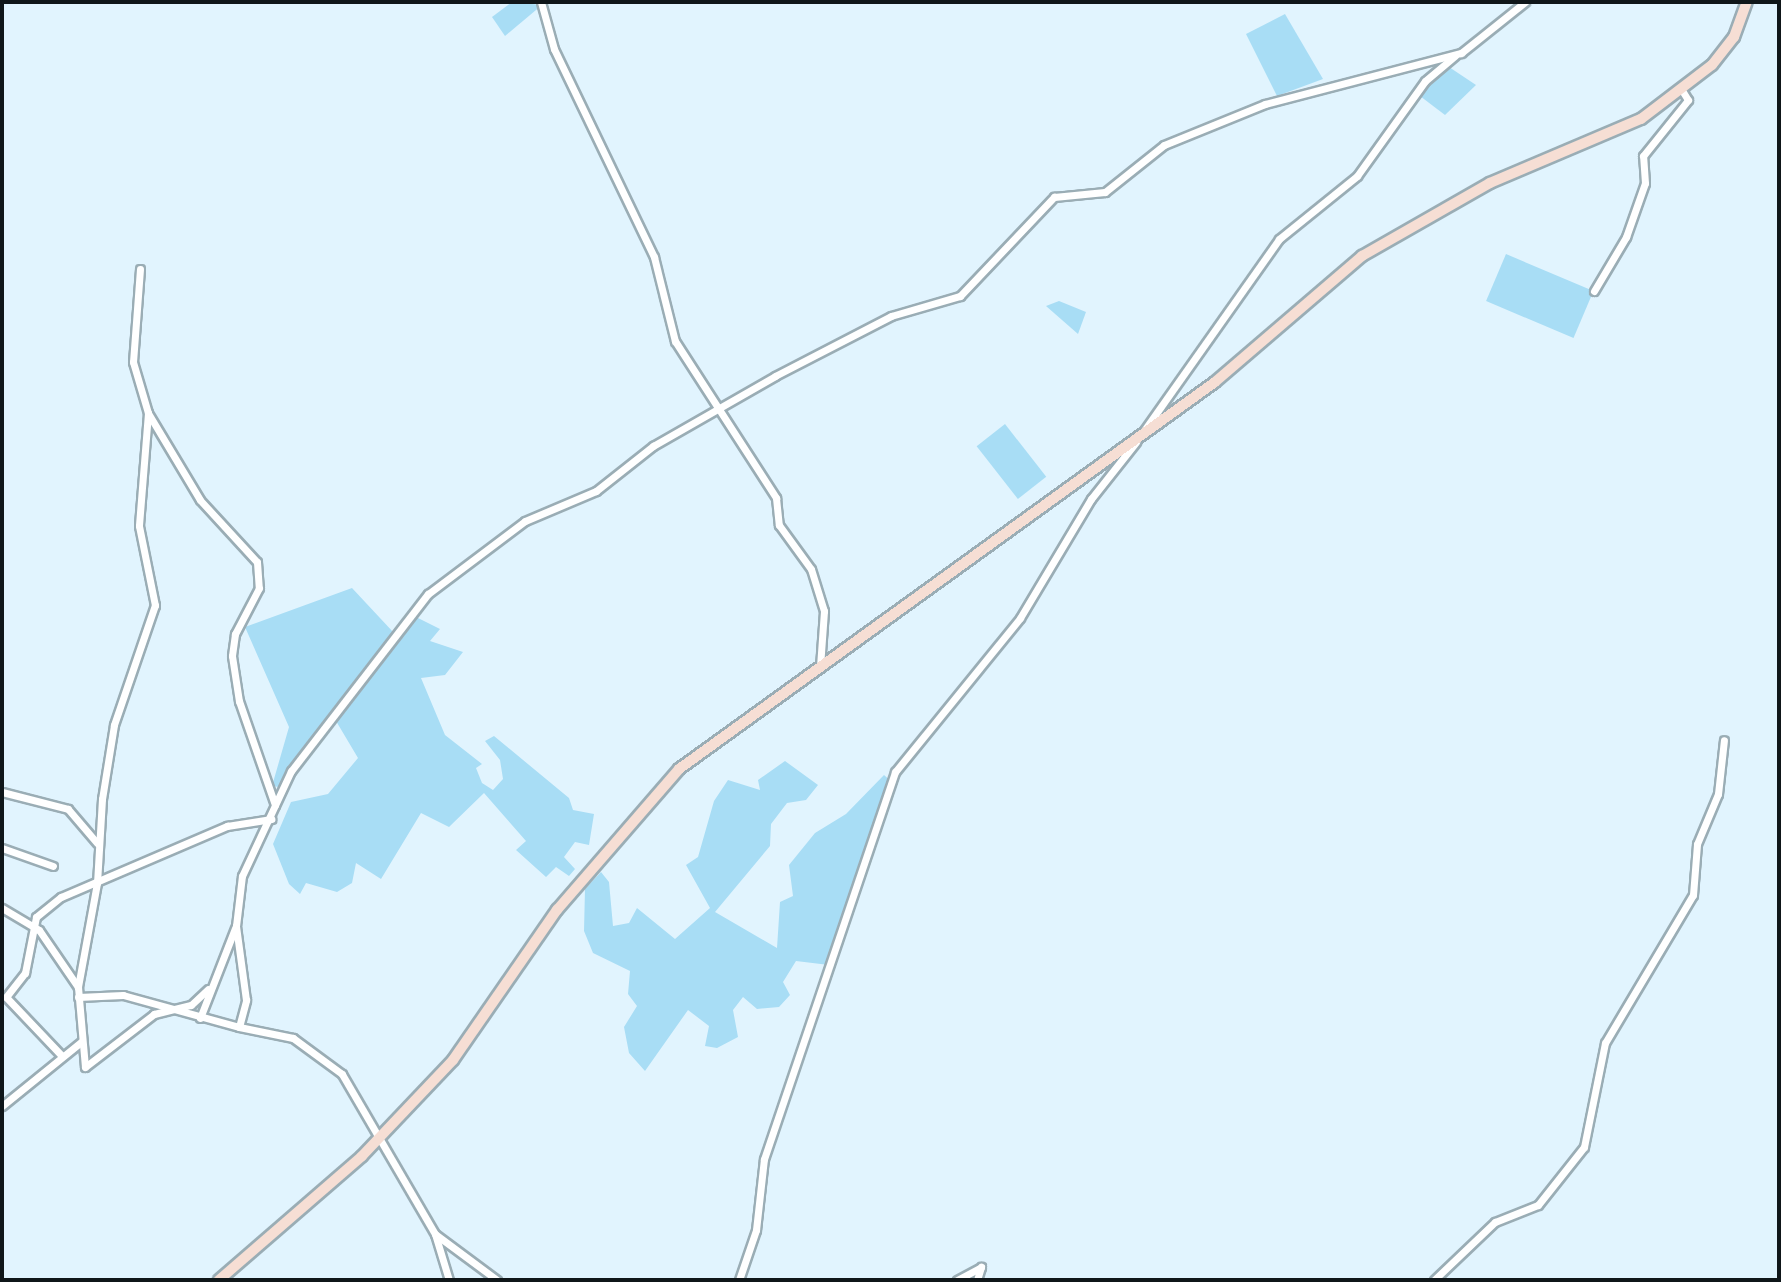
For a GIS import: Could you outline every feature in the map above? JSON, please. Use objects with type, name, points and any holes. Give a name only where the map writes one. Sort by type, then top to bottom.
[{"type":"street","points":[[541,2],[554,49],[654,257],[675,341],[717,414],[776,498],[779,525],[811,569],[824,611],[820,667]]},
{"type":"street","points":[[739,1280],[756,1230],[764,1159],[802,1064],[895,772],[1020,618],[1091,499],[1141,436],[1279,239],[1357,176],[1425,81],[1525,2]]},
{"type":"street","points":[[219,1280],[380,1139],[469,1041],[557,910],[659,789],[820,667],[1215,382],[1338,274],[1420,218],[1641,119],[1726,49],[1747,2]]},
{"type":"street","points":[[239,1027],[246,1000],[236,926],[242,876],[300,758],[440,581],[497,547],[525,521],[583,499],[660,442],[717,414],[891,316],[960,296],[1054,197],[1105,192],[1164,145],[1265,104],[1461,53]]},
{"type":"street","points":[[1594,291],[1626,237],[1645,183],[1643,156],[1688,100],[1681,89]]},
{"type":"street","points":[[140,269],[133,362],[148,413],[200,500],[257,562],[259,588],[235,634],[232,656],[239,701],[275,806]]},
{"type":"street","points":[[148,413],[139,526],[155,605],[114,725],[97,883],[78,987],[85,1067],[161,1010],[191,1005],[208,989]]},
{"type":"street","points":[[1434,1280],[1495,1222],[1538,1205],[1584,1147],[1605,1043],[1693,895],[1697,844],[1718,794],[1724,740]]},
{"type":"street","points":[[2,792],[68,809],[99,849]]},
{"type":"street","points":[[62,1056],[6,997],[25,973],[34,926],[54,900],[227,826],[271,819]]},
{"type":"street","points":[[2,848],[53,866]]},
{"type":"street","points":[[2,908],[34,926],[78,987]]},
{"type":"street","points":[[200,1018],[208,989],[236,926]]},
{"type":"street","points":[[78,997],[123,995],[161,1010],[284,1034],[318,1052],[342,1074],[435,1234],[449,1280]]},
{"type":"street","points":[[2,1106],[81,1042]]},
{"type":"street","points":[[435,1234],[497,1280]]},
{"type":"street","points":[[957,1280],[981,1267],[977,1280]]},
{"type":"shaded area","points":[[512,2],[542,5],[505,36],[492,17]]},
{"type":"shaded area","points":[[1285,14],[1323,79],[1277,96],[1246,34]]},
{"type":"shaded area","points":[[1443,63],[1476,85],[1445,115],[1416,93]]},
{"type":"shaded area","points":[[1506,254],[1593,291],[1574,338],[1486,301]]},
{"type":"shaded area","points":[[1059,301],[1086,312],[1078,334],[1046,306]]},
{"type":"shaded area","points":[[1005,424],[1046,477],[1018,499],[977,446]]},
{"type":"shaded area","points":[[352,588],[394,633],[410,614],[440,629],[430,641],[463,652],[445,675],[421,678],[445,735],[482,764],[476,768],[482,783],[493,790],[503,779],[500,760],[485,741],[494,736],[569,798],[573,810],[594,814],[589,845],[575,842],[564,857],[575,869],[569,876],[556,867],[546,877],[516,850],[526,841],[484,793],[449,827],[421,813],[381,879],[356,863],[352,883],[337,892],[306,883],[300,894],[289,884],[273,844],[291,802],[328,794],[358,758],[336,721],[286,788],[272,786],[289,727],[245,627]]},
{"type":"shaded area","points":[[785,761],[818,785],[806,800],[787,803],[771,824],[770,846],[715,912],[777,948],[780,902],[793,896],[789,865],[815,833],[846,814],[884,775],[893,783],[829,965],[796,961],[783,982],[790,995],[779,1007],[757,1009],[743,997],[733,1010],[738,1037],[717,1048],[705,1046],[709,1026],[688,1010],[645,1071],[629,1053],[624,1027],[637,1006],[628,994],[630,971],[593,953],[584,931],[585,889],[601,872],[609,882],[613,926],[629,923],[637,908],[675,939],[710,908],[686,865],[698,857],[714,801],[728,780],[760,790],[758,780]]}]
